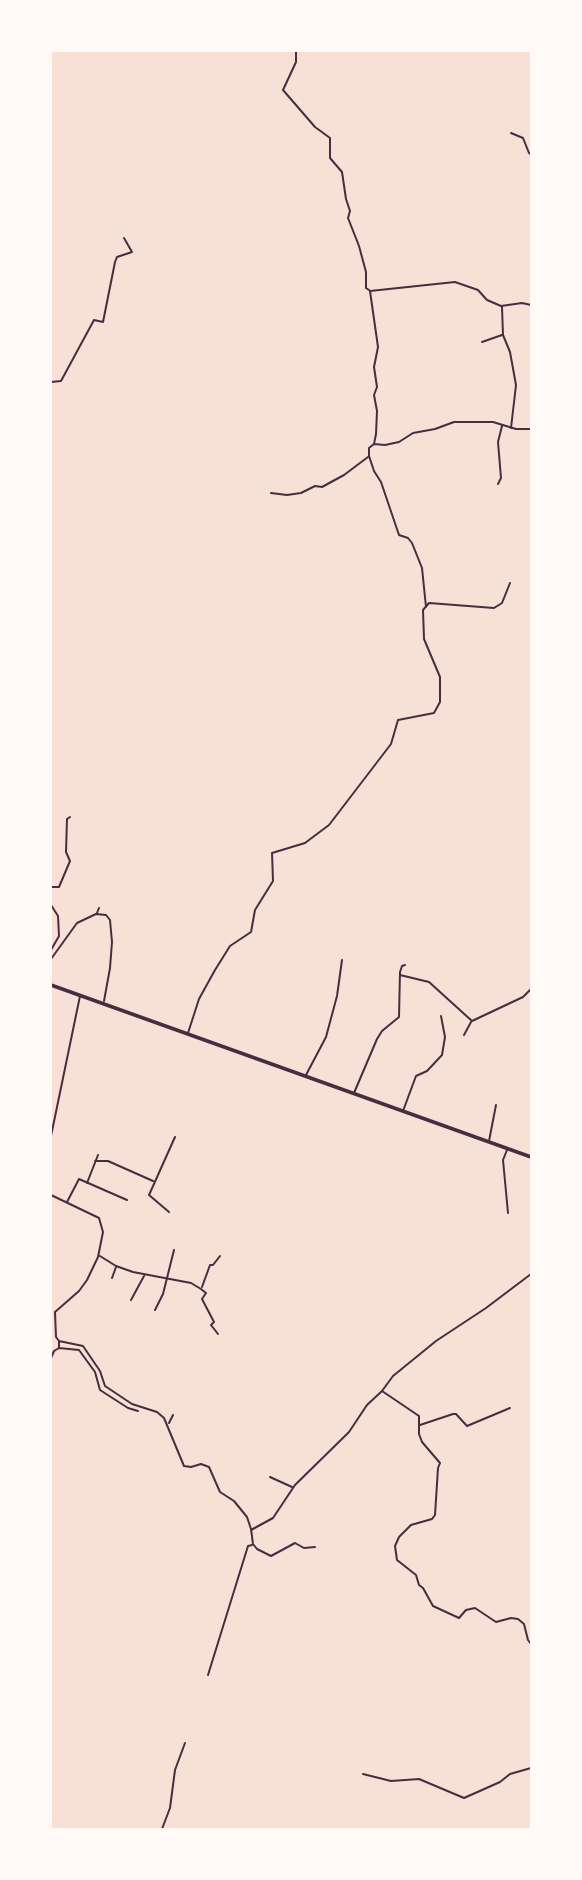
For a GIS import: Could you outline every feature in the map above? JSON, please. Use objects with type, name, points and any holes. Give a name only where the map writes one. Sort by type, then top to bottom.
[{"type":"highway","points":[[51,985],[531,1157]]},
{"type":"street","points":[[296,51],[296,62],[283,90],[315,127],[330,138],[330,158],[342,172],[346,199],[351,211],[348,218],[366,272],[366,288],[370,291],[378,347],[374,367],[377,411],[374,443],[369,448],[369,456],[399,535],[408,538],[412,543],[422,568],[426,607]]},
{"type":"street","points":[[511,133],[523,138],[531,153]]},
{"type":"street","points":[[51,382],[61,381],[94,320],[103,322],[117,257],[132,252],[124,238]]},
{"type":"street","points":[[370,291],[455,282],[478,290],[487,300],[502,306],[522,303],[531,305]]},
{"type":"street","points":[[502,306],[503,335],[510,352],[516,385],[512,428]]},
{"type":"street","points":[[482,342],[503,335]]},
{"type":"street","points":[[374,443],[385,445],[399,442],[413,433],[454,422],[493,422],[512,428],[531,429]]},
{"type":"street","points":[[498,484],[501,478],[498,442],[502,425]]},
{"type":"street","points":[[271,493],[287,495],[301,493],[315,486],[322,487],[369,456]]},
{"type":"street","points":[[187,1034],[199,999],[230,946],[251,932],[255,910],[273,881],[272,853],[305,844],[329,825],[391,744],[398,720],[434,713],[440,702],[440,677],[424,639],[423,610],[429,603],[494,608],[502,603],[510,583]]},
{"type":"street","points":[[51,887],[58,887],[70,861],[66,852],[67,819],[70,817]]},
{"type":"street","points":[[51,905],[58,916],[59,936],[51,950]]},
{"type":"street","points":[[96,914],[99,908]]},
{"type":"street","points":[[51,959],[77,923],[96,914],[106,915],[110,920],[110,968],[103,1004]]},
{"type":"street","points":[[306,1077],[326,1037],[337,996],[342,960]]},
{"type":"street","points":[[354,1094],[377,1039],[382,1031],[399,1017],[400,975],[401,968],[405,965]]},
{"type":"street","points":[[400,975],[429,982],[472,1021]]},
{"type":"street","points":[[464,1035],[472,1021],[523,997],[531,989]]},
{"type":"street","points":[[51,1136],[80,995]]},
{"type":"street","points":[[403,1112],[416,1076],[427,1071],[442,1055],[445,1037],[441,1016]]},
{"type":"street","points":[[489,1142],[496,1105]]},
{"type":"street","points":[[51,1109],[57,1110]]},
{"type":"street","points":[[169,1212],[149,1196],[175,1137]]},
{"type":"street","points":[[508,1149],[503,1160],[508,1213]]},
{"type":"street","points":[[87,1183],[98,1155]]},
{"type":"street","points":[[95,1161],[108,1161],[154,1181]]},
{"type":"street","points":[[66,1203],[79,1179],[127,1200]]},
{"type":"street","points":[[51,1195],[101,1220],[103,1232],[99,1255],[79,1292],[58,1308],[55,1315],[56,1337],[60,1348]]},
{"type":"street","points":[[155,1310],[168,1279],[174,1250]]},
{"type":"street","points":[[99,1255],[116,1266],[144,1275],[191,1283],[201,1289],[206,1293],[202,1299],[214,1322],[211,1325],[218,1334]]},
{"type":"street","points":[[201,1289],[210,1265],[220,1256]]},
{"type":"street","points":[[112,1278],[116,1266]]},
{"type":"street","points":[[251,1530],[273,1518],[293,1487],[349,1432],[367,1405],[393,1376],[436,1341],[531,1274]]},
{"type":"street","points":[[131,1300],[144,1275]]},
{"type":"street","points":[[51,1314],[55,1315]]},
{"type":"street","points":[[59,1341],[83,1346],[100,1371],[105,1386],[132,1404],[157,1412],[167,1424],[184,1466],[201,1464],[209,1467],[220,1492],[234,1501],[247,1517],[253,1545],[257,1549],[271,1556],[291,1544],[299,1544],[304,1548],[315,1547]]},
{"type":"street","points":[[51,1358],[54,1351],[60,1348],[79,1350],[95,1372],[100,1390],[128,1408],[138,1411]]},
{"type":"street","points":[[382,1391],[419,1416],[422,1442],[440,1464],[436,1507],[432,1519],[411,1525],[398,1537],[395,1546],[397,1560],[416,1576],[433,1606],[458,1618],[466,1610],[473,1608],[496,1622],[518,1619],[524,1624],[531,1644]]},
{"type":"street","points":[[419,1425],[456,1414],[467,1426],[510,1408]]},
{"type":"street","points":[[167,1424],[173,1415]]},
{"type":"street","points":[[270,1477],[293,1487]]},
{"type":"street","points":[[208,1675],[248,1546],[253,1545]]},
{"type":"street","points":[[162,1829],[170,1808],[175,1770],[185,1743]]},
{"type":"street","points":[[363,1774],[391,1781],[419,1779],[464,1798],[500,1782],[510,1774],[531,1768]]}]
